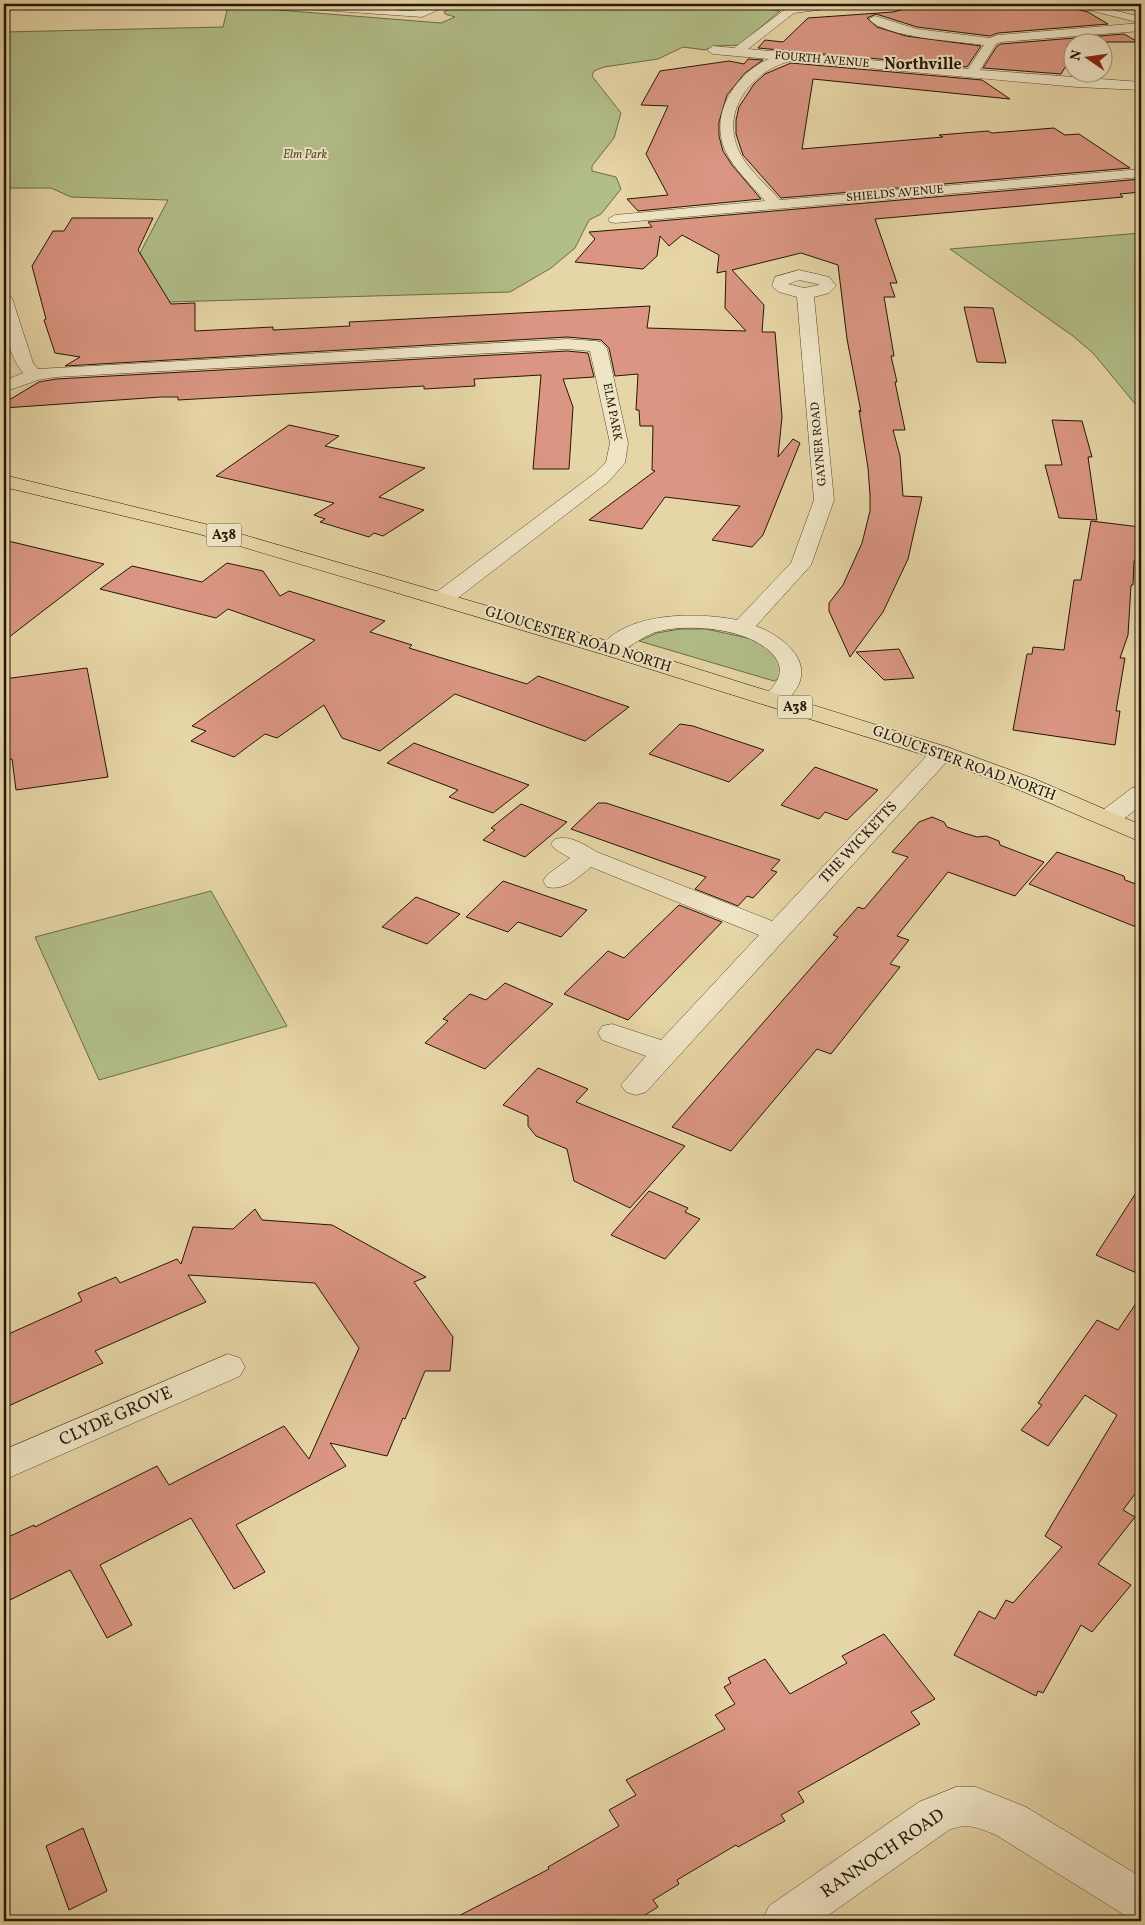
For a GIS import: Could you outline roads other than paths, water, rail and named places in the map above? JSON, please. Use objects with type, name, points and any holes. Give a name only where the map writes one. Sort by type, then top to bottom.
[{"type":"main road","name":"GLOUCESTER ROAD NORTH","points":[[4,481],[206,530],[610,649],[942,753],[1026,784],[1108,818],[1141,834]]},
{"type":"street","points":[[278,4],[422,14],[445,4]]},
{"type":"street","points":[[1076,4],[1141,20]]},
{"type":"street","points":[[737,52],[785,13],[801,8],[831,7]]},
{"type":"street","points":[[875,19],[890,27],[915,32],[992,42],[1004,38],[1141,27]]},
{"type":"street","points":[[972,73],[992,42]]},
{"type":"street","name":"FOURTH AVENUE","points":[[713,50],[1077,83],[1141,86]]},
{"type":"street","points":[[776,205],[735,156],[728,135],[728,115],[733,100],[744,83],[773,60],[790,58]]},
{"type":"street","name":"SHIELDS AVENUE","points":[[615,219],[652,221],[776,205],[1141,173]]},
{"type":"street","name":"GAYNER ROAD","points":[[742,628],[801,564],[824,500],[805,293]]},
{"type":"street","points":[[4,298],[25,364],[34,376]]},
{"type":"street","name":"ELM PARK","points":[[4,388],[34,376],[56,372],[538,346],[586,344],[596,346],[620,443],[614,463],[601,478],[464,580],[442,599]]},
{"type":"street","points":[[610,649],[631,635],[657,625],[684,623],[742,628],[766,639],[785,653],[790,666],[790,679],[774,700]]},
{"type":"street","name":"THE WICKETTS","points":[[636,1085],[942,753]]},
{"type":"street","points":[[1108,818],[1141,793]]},
{"type":"street","points":[[564,844],[588,858],[776,932]]},
{"type":"street","points":[[556,881],[588,858]]},
{"type":"street","points":[[612,1033],[665,1052]]},
{"type":"street","name":"CLYDE GROVE","points":[[4,1466],[228,1367]]},
{"type":"street","name":"RANNOCH ROAD","points":[[784,1921],[934,1816],[956,1806],[976,1806],[1012,1821],[1141,1901]]},
{"type":"district","name":"Northville","points":[[923,65]]},
{"type":"park label","name":"Elm Park","points":[[305,155]]}]
